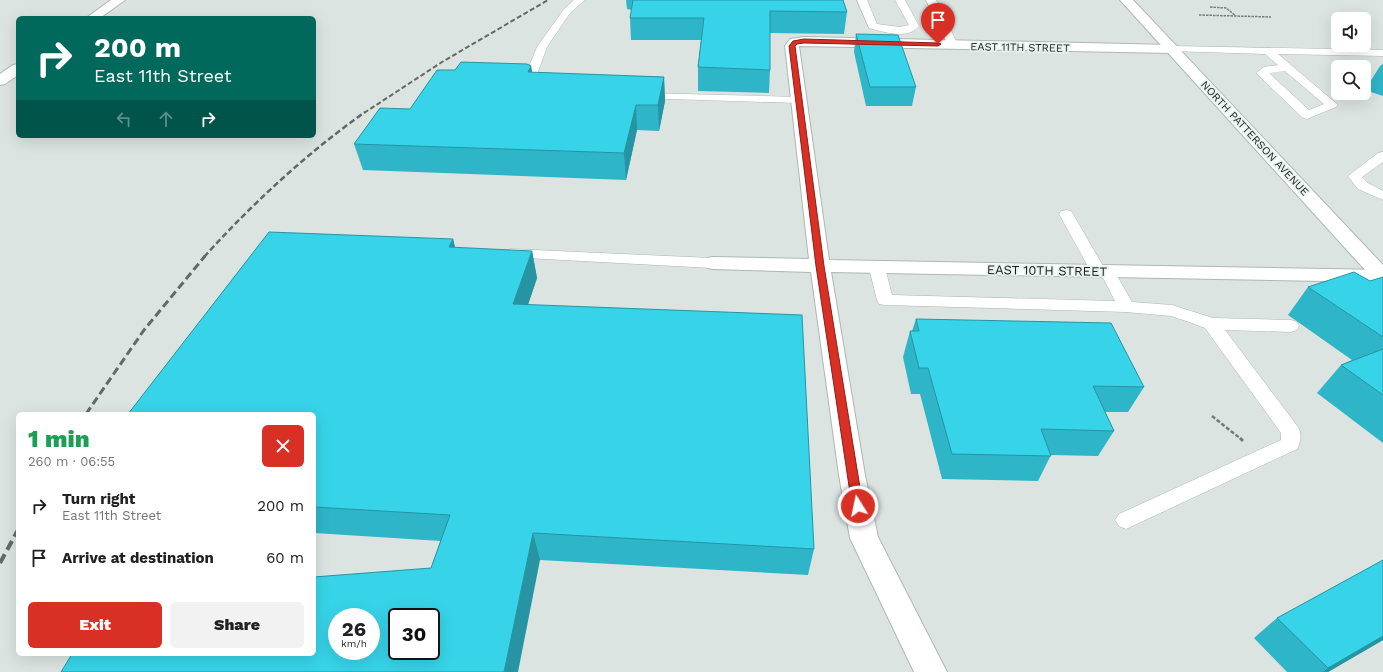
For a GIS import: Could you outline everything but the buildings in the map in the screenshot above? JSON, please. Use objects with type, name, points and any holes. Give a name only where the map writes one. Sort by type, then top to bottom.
[{"type":"street","points":[[95,16],[119,0]]},
{"type":"street","name":"NORTH PATTERSON AVENUE","points":[[1126,0],[1382,276]]},
{"type":"street","name":"EAST 11TH STREET","points":[[799,100],[792,46],[795,42],[1173,49]]},
{"type":"street","points":[[0,81],[16,69]]},
{"type":"street","points":[[799,100],[820,266],[851,467],[864,538],[930,672]]},
{"type":"street","name":"EAST 10TH STREET","points":[[712,263],[877,268],[1102,270],[1382,276]]},
{"type":"lane","points":[[554,90],[537,86],[529,81],[542,47],[568,11],[580,0]]},
{"type":"lane","points":[[862,0],[873,26],[890,30],[908,30],[914,26],[900,0]]},
{"type":"lane","points":[[931,0],[953,45]]},
{"type":"lane","points":[[1173,49],[1383,53]]},
{"type":"lane","points":[[1268,51],[1289,68],[1332,105],[1307,115],[1262,73],[1269,69],[1289,68]]},
{"type":"lane","points":[[628,96],[799,100]]},
{"type":"lane","points":[[1383,156],[1355,176],[1358,183],[1383,196]]},
{"type":"lane","points":[[1066,214],[1126,306]]},
{"type":"lane","points":[[500,254],[712,263]]},
{"type":"lane","points":[[877,268],[885,300],[1126,306],[1172,311],[1212,324],[1291,326]]},
{"type":"lane","points":[[1126,520],[1290,444],[1291,432],[1212,324]]},
{"type":"path","points":[[1210,7],[1226,8],[1236,16]]},
{"type":"path","points":[[1199,16],[1271,17]]},
{"type":"path","points":[[1212,416],[1225,426]]},
{"type":"railway","points":[[364,113],[442,62],[548,0]]},
{"type":"railway","points":[[204,257],[261,198],[301,162],[365,112]]},
{"type":"railway","points":[[87,412],[144,330],[205,256]]},
{"type":"railway","points":[[0,563],[16,534]]},
{"type":"route","points":[[858,506],[847,446],[820,266],[792,46],[795,42],[804,41],[938,44]]}]
